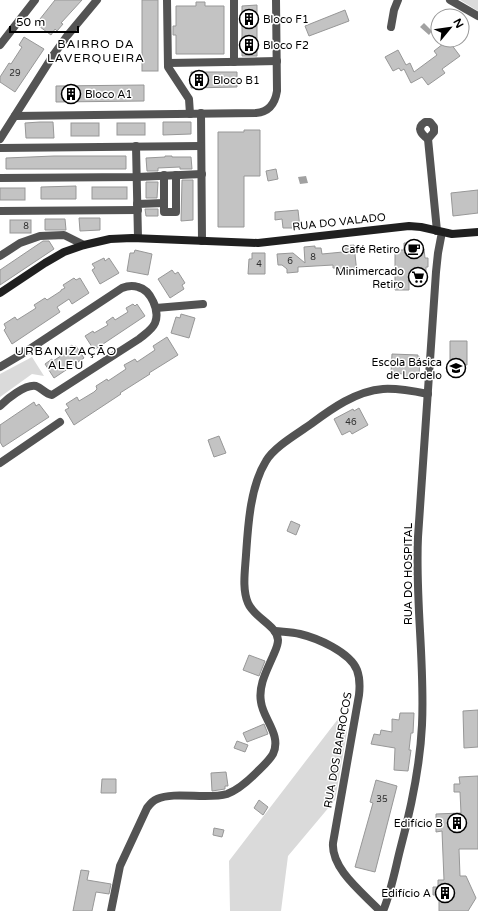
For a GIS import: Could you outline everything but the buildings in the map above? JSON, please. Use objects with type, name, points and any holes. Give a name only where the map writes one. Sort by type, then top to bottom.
[{"type":"street","points":[[0,46],[35,0]]},
{"type":"street","points":[[0,139],[54,54],[97,0]]},
{"type":"street","points":[[168,0],[168,63],[170,70],[189,99],[190,114]]},
{"type":"street","points":[[234,0],[234,62]]},
{"type":"street","points":[[14,116],[256,113],[269,109],[275,101],[277,91],[276,0]]},
{"type":"street","points":[[391,26],[394,10],[398,0]]},
{"type":"street","points":[[450,0],[478,16]]},
{"type":"street","points":[[168,63],[277,61]]},
{"type":"street","points":[[201,114],[202,241]]},
{"type":"street","name":"RUA DO HOSPITAL","points":[[381,911],[390,890],[412,805],[421,741],[422,709],[417,545],[439,231],[428,139]]},
{"type":"street","points":[[136,146],[138,238]]},
{"type":"street","points":[[0,148],[202,146]]},
{"type":"street","points":[[0,178],[202,174]]},
{"type":"street","points":[[164,175],[164,212],[176,212],[176,175]]},
{"type":"street","points":[[0,211],[137,207],[164,203]]},
{"type":"street","name":"RUA DO VALADO","points":[[0,293],[51,259],[70,249],[110,239],[138,238],[264,242],[306,236],[409,226],[457,234],[478,232]]},
{"type":"street","points":[[0,256],[20,243],[40,236],[64,234],[84,245]]},
{"type":"street","points":[[0,367],[127,286],[138,286],[143,289],[151,297],[156,308],[157,318],[150,331],[58,392],[52,395],[37,387],[29,387],[13,396],[0,406]]},
{"type":"street","points":[[156,308],[203,304]]},
{"type":"street","points":[[111,911],[118,873],[123,858],[147,808],[152,802],[166,797],[220,796],[232,792],[252,777],[266,763],[275,748],[274,736],[263,710],[260,697],[264,679],[277,645],[277,636],[275,631],[254,613],[248,603],[244,578],[249,519],[258,481],[266,461],[275,450],[327,412],[365,393],[382,389],[392,389],[428,394]]},
{"type":"street","points":[[0,463],[60,422]]},
{"type":"street","name":"RUA DOS BARROCOS","points":[[275,631],[301,634],[324,643],[347,657],[358,670],[360,682],[359,695],[333,843],[333,853],[335,861],[345,875],[381,911]]},
{"type":"shaded area","points":[[460,0],[478,0],[478,11]]},
{"type":"shaded area","points":[[424,23],[430,29],[429,35],[420,27]]},
{"type":"shaded area","points":[[306,176],[308,183],[300,184],[298,177]]},
{"type":"shaded area","points":[[32,357],[44,376],[32,374],[0,397],[0,374]]},
{"type":"shaded area","points":[[338,719],[347,732],[335,800],[288,856],[281,911],[230,911],[229,861]]},
{"type":"place","name":"Bloco F1","points":[[249,19]]},
{"type":"place","name":"Bloco F2","points":[[249,45]]},
{"type":"place","name":"Bloco B1","points":[[199,80]]},
{"type":"place","name":"Bloco A1","points":[[71,94]]},
{"type":"place","name":"Café Retiro","points":[[414,249]]},
{"type":"place","name":"Minimercado Retiro","points":[[418,277]]},
{"type":"place","name":"Escola Básica de Lordelo","points":[[456,368]]},
{"type":"place","name":"Edifício B","points":[[457,823]]},
{"type":"place","name":"Edifício A","points":[[445,893]]},
{"type":"district","name":"BAIRRO DA LAVERQUEIRA","points":[[96,51]]},
{"type":"district","name":"URBANIZAÇÃO ALEU","points":[[66,358]]}]
